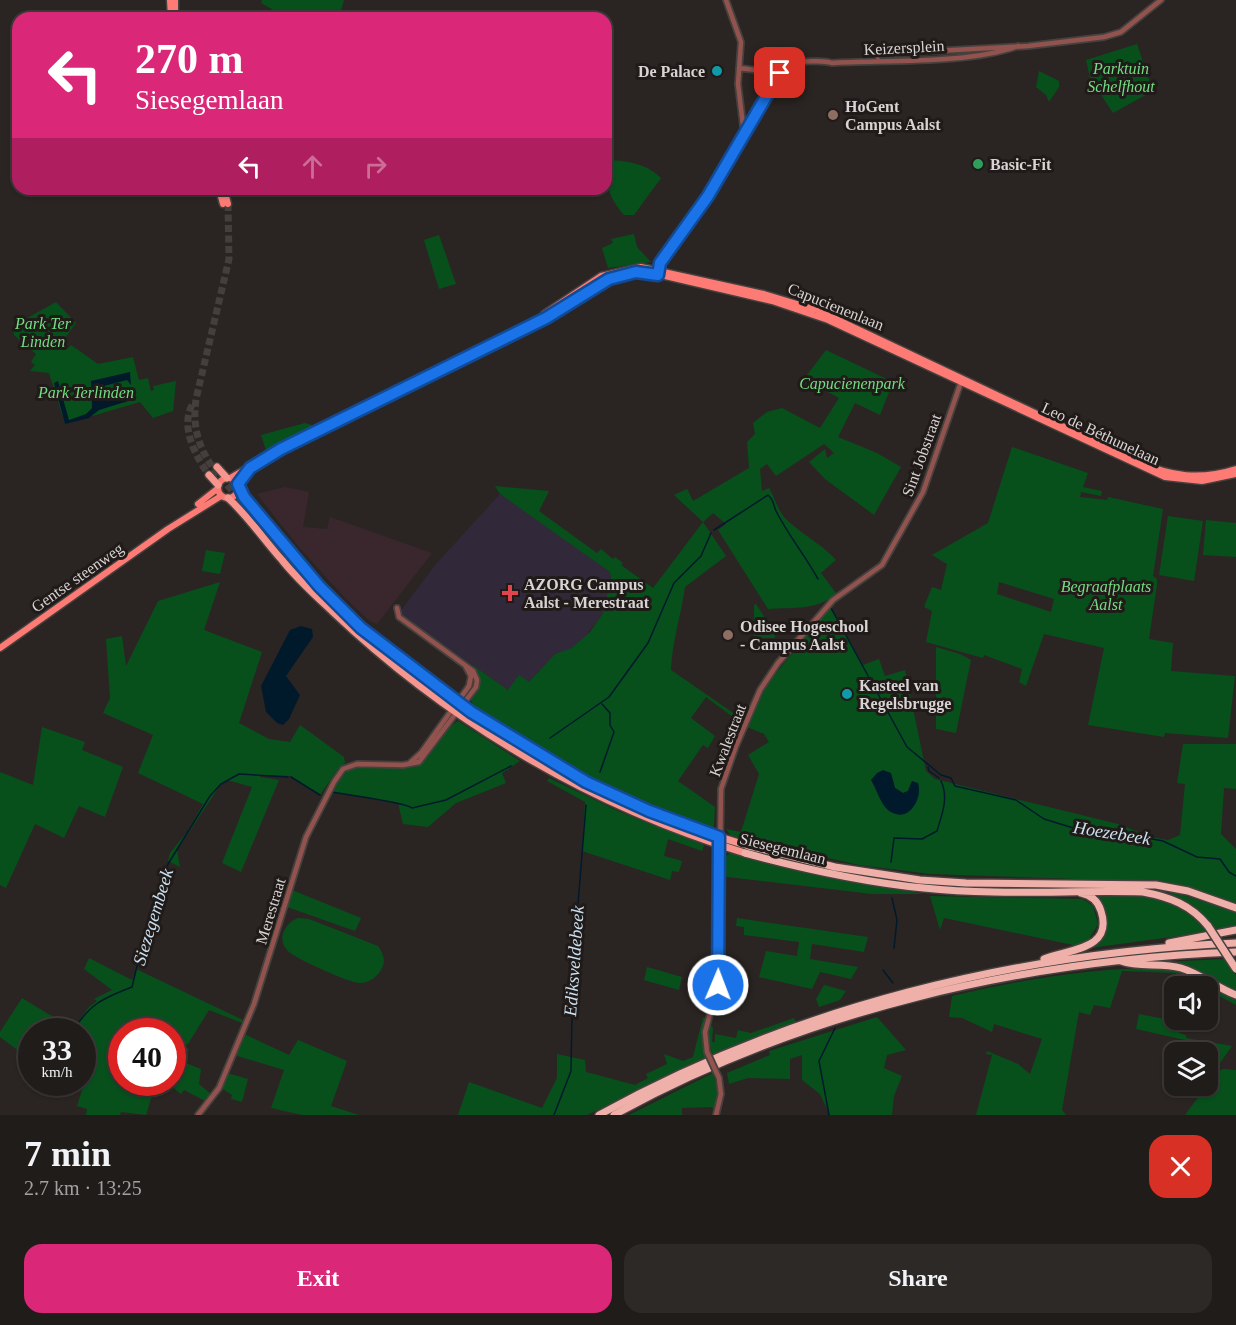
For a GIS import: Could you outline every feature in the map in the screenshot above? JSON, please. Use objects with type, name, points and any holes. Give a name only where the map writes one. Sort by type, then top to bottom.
[{"type":"highway","points":[[217,467],[229,478]]},
{"type":"highway","points":[[209,475],[217,487]]},
{"type":"highway","name":"Siesegemlaan","points":[[238,487],[319,586],[361,628],[460,703],[586,782],[719,841]]},
{"type":"highway","name":"Siesegemlaan","points":[[225,497],[284,564],[312,591],[371,645],[454,711],[517,752],[581,788],[643,816],[747,850],[834,874],[925,888],[1073,892],[1142,888]]},
{"type":"highway","name":"Siesegemlaan","points":[[747,850],[920,880],[966,884],[1142,888]]},
{"type":"highway","points":[[1142,888],[1169,887],[1236,908]]},
{"type":"highway","points":[[1142,888],[1186,905],[1208,926],[1236,969]]},
{"type":"highway","points":[[1036,963],[1048,957],[1088,946],[1098,937],[1103,924],[1098,904],[1085,894],[1073,892]]},
{"type":"highway","points":[[1165,948],[1169,943],[1236,930]]},
{"type":"highway","points":[[599,1115],[673,1078],[800,1026],[914,991],[1036,963],[1165,948],[1236,943]]},
{"type":"highway","points":[[614,1115],[745,1054],[858,1015],[1007,977],[1119,960],[1236,952]]},
{"type":"highway","points":[[1119,960],[1129,964],[1156,963],[1182,968],[1236,995]]},
{"type":"main road","points":[[223,195],[226,204]]},
{"type":"main road","points":[[250,468],[238,487],[229,478],[281,449],[546,318],[610,273],[629,268],[658,272]]},
{"type":"main road","name":"Capucienenlaan","points":[[658,272],[772,301],[815,315],[961,379]]},
{"type":"main road","name":"Leo de Béthunelaan","points":[[961,379],[1163,471],[1197,476],[1236,469]]},
{"type":"main road","name":"Leo de Béthunelaan","points":[[961,379],[1165,477],[1202,481],[1236,474]]},
{"type":"main road","name":"Gentse steenweg","points":[[0,648],[170,527],[229,478]]},
{"type":"main road","points":[[217,487],[225,497]]},
{"type":"main road","name":"Gentse steenweg","points":[[170,527],[225,497],[236,495],[238,487]]},
{"type":"street","points":[[726,0],[741,42],[738,84],[744,133]]},
{"type":"street","name":"Keizersplein","points":[[878,57],[880,54],[1034,45],[1110,36],[1121,32],[1161,0]]},
{"type":"street","name":"Keizersplein","points":[[780,73],[790,59],[798,62],[832,63],[997,54],[1018,46]]},
{"type":"street","points":[[995,47],[997,54]]},
{"type":"street","points":[[658,272],[660,263],[708,196],[780,73],[739,68]]},
{"type":"street","name":"Sint Jobstraat","points":[[882,565],[922,492],[961,379]]},
{"type":"street","name":"Kwalestraat","points":[[716,1115],[721,1094],[719,1078],[707,1052],[705,1032],[718,985],[719,841],[722,789],[736,746],[760,690],[778,663],[833,600],[882,565]]},
{"type":"street","name":"Merestraat","points":[[198,1115],[219,1088],[254,1005],[306,837],[334,782],[350,766],[403,765],[414,764],[422,760],[460,703],[470,681],[471,676],[462,663],[399,617],[397,608]]},
{"type":"shaded area","points":[[285,487],[309,492],[303,527],[327,529],[330,517],[432,553],[377,624],[370,621],[346,599],[299,547],[257,494]]},
{"type":"shaded area","name":"AZORG Campus Aalst - Merestraat","points":[[500,494],[583,551],[610,572],[611,577],[603,613],[585,637],[573,648],[555,654],[529,682],[508,690],[399,613],[436,564]]},
{"type":"green space","points":[[262,0],[344,0],[341,12],[277,12],[261,3]]},
{"type":"green space","name":"Parktuin Schelfhout","points":[[1137,44],[1153,91],[1113,113],[1090,78],[1086,60]]},
{"type":"green space","points":[[1039,71],[1059,81],[1059,87],[1049,102],[1046,95],[1036,87]]},
{"type":"green space","points":[[612,160],[637,164],[650,169],[661,178],[634,215],[624,215],[611,196]]},
{"type":"green space","points":[[634,234],[637,247],[651,262],[608,268],[602,248],[613,243],[611,239]]},
{"type":"green space","points":[[439,235],[456,284],[439,289],[424,240]]},
{"type":"green space","name":"Park Terlinden","points":[[56,302],[76,323],[62,342],[68,348],[71,345],[98,364],[133,357],[139,380],[148,378],[151,391],[154,390],[153,386],[176,381],[173,411],[153,418],[140,402],[65,424],[49,373],[30,371],[35,365],[31,362],[36,354],[14,335],[13,326]]},
{"type":"green space","name":"Capucienenpark","points":[[826,350],[893,382],[880,415],[855,403],[838,437],[877,453],[901,467],[874,515],[825,479],[809,462],[825,449],[827,458],[834,453],[824,444],[776,476],[767,464],[760,469],[762,491],[769,488],[784,517],[836,560],[821,573],[836,593],[829,599],[805,607],[768,609],[718,530],[726,524],[713,513],[703,522],[674,495],[687,489],[693,501],[749,468],[747,442],[755,434],[753,423],[767,412],[782,408],[820,428],[839,398],[804,379]]},
{"type":"green space","points":[[305,423],[315,426],[266,450],[261,435]]},
{"type":"green space","name":"Begraafplaats Aalst","points":[[1012,447],[1088,473],[1083,487],[1102,491],[1101,496],[1081,492],[1080,497],[1107,500],[1108,497],[1163,509],[1153,576],[1157,579],[1157,585],[1149,639],[1173,643],[1171,671],[1235,676],[1228,738],[1165,733],[1164,737],[1088,725],[1104,648],[1044,634],[1026,686],[1019,682],[1022,669],[984,655],[983,658],[926,642],[932,611],[924,607],[932,587],[941,590],[947,564],[932,555],[988,523]],"holes":[[[999,582],[1054,599],[1051,612],[997,594]]]},
{"type":"green space","points":[[495,486],[549,491],[539,511],[597,553],[601,549],[613,559],[615,557],[623,563],[621,565],[653,588],[703,522],[726,556],[685,587],[671,670],[742,719],[741,723],[706,697],[691,718],[715,736],[708,748],[703,745],[678,781],[715,807],[714,826],[711,829],[649,805],[560,761],[474,708],[471,700],[478,684],[474,666],[508,690],[519,675],[529,682],[555,654],[572,648],[590,632],[603,613],[611,577],[610,572],[500,494]]},
{"type":"green space","points":[[1168,516],[1203,521],[1194,581],[1159,575]]},
{"type":"green space","points":[[1206,520],[1236,523],[1236,557],[1203,555]]},
{"type":"green space","points":[[206,550],[225,553],[220,574],[202,571]]},
{"type":"green space","points":[[220,582],[204,630],[262,652],[239,723],[269,739],[290,742],[300,725],[344,757],[345,763],[338,769],[320,795],[291,776],[260,775],[260,777],[279,780],[241,872],[222,863],[252,787],[227,780],[219,787],[177,850],[180,867],[168,861],[170,853],[187,832],[203,804],[138,773],[153,735],[103,713],[110,698],[106,639],[122,636],[126,666],[158,601]]},
{"type":"green space","points":[[756,604],[775,633],[775,638],[754,638],[754,605]]},
{"type":"green space","points":[[831,607],[863,665],[879,659],[885,676],[905,670],[926,771],[935,779],[1118,824],[1151,837],[1168,840],[1180,835],[1185,784],[1177,783],[1183,744],[1236,744],[1236,789],[1224,788],[1221,834],[1236,849],[1236,904],[1166,882],[931,874],[859,865],[731,836],[726,829],[741,832],[759,774],[748,755],[769,742],[764,734],[747,727],[771,679]],"holes":[[[891,774],[895,788],[903,793],[908,791],[912,781],[907,812],[882,802],[871,780]]]},
{"type":"green space","points":[[936,647],[971,660],[956,733],[936,729]]},
{"type":"green space","points":[[458,721],[520,761],[502,773],[506,783],[456,803],[428,827],[403,824],[398,803],[332,792],[336,783],[350,768],[403,767],[420,764],[451,726]]},
{"type":"green space","points":[[42,727],[85,742],[82,750],[123,767],[105,817],[79,806],[64,838],[35,824],[6,888],[0,885],[0,772],[33,785]]},
{"type":"green space","points":[[549,778],[618,811],[704,845],[702,851],[668,839],[664,856],[682,861],[679,872],[672,871],[670,880],[582,851],[585,802],[547,781]]},
{"type":"green space","points":[[730,853],[824,877],[924,894],[872,894],[727,877],[723,873],[725,857]]},
{"type":"green space","points":[[292,890],[361,918],[355,931],[287,907]]},
{"type":"green space","points":[[1170,891],[1236,912],[1236,927],[1216,931],[1193,905],[1169,893]]},
{"type":"green space","points":[[1121,895],[1158,899],[1181,907],[1191,913],[1208,932],[1090,948],[1105,929],[1094,897]]},
{"type":"green space","points":[[930,896],[1083,899],[1093,906],[1098,924],[1088,941],[1074,947],[944,918],[940,930]]},
{"type":"green space","points":[[298,918],[309,919],[378,946],[384,959],[380,971],[367,982],[354,982],[293,955],[284,946],[282,937],[286,927]]},
{"type":"green space","points":[[737,918],[868,937],[864,952],[812,944],[810,959],[858,967],[851,979],[820,972],[812,989],[759,977],[766,951],[797,956],[799,942],[744,935],[744,927],[736,926]]},
{"type":"green space","points":[[89,958],[132,980],[136,969],[243,1020],[242,1023],[209,1010],[186,1045],[186,1018],[108,1018],[108,1096],[152,1096],[146,1115],[121,1112],[120,1115],[86,1115],[87,1109],[77,1106],[80,1096],[96,1096],[96,1018],[81,1018],[97,1001],[94,999],[112,990],[84,969]]},
{"type":"green space","points":[[1225,959],[1236,975],[1236,993],[1218,984],[1218,976],[1202,976],[1184,967],[1163,962]]},
{"type":"green space","points":[[647,967],[682,977],[679,990],[644,980]]},
{"type":"green space","points":[[1159,968],[1190,976],[1175,973],[1122,971],[1110,1008],[1094,1005],[1090,1015],[1079,1012],[1062,1110],[1066,1115],[976,1115],[992,1055],[986,1054],[987,1051],[1018,1064],[1030,1074],[1042,1039],[994,1024],[992,1032],[962,1018],[949,1017],[952,996],[1055,976]]},
{"type":"green space","points":[[824,985],[846,991],[840,1000],[819,1007],[816,999]]},
{"type":"green space","points":[[1218,990],[1236,999],[1236,1005],[1218,995]]},
{"type":"green space","points":[[22,998],[55,1018],[18,1018],[18,1050],[0,1037],[0,1032]]},
{"type":"green space","points":[[1139,1014],[1164,1019],[1164,1030],[1179,1030],[1179,1033],[1186,1035],[1186,1038],[1209,1042],[1185,1042],[1185,1040],[1136,1029]]},
{"type":"green space","points":[[703,1017],[706,1019],[702,1037],[707,1059],[587,1115],[458,1115],[469,1082],[542,1108],[557,1078],[557,1054],[585,1060],[586,1072],[635,1085],[648,1078],[646,1074],[667,1064],[664,1054],[683,1061],[693,1057]]},
{"type":"green space","points":[[877,1017],[906,1050],[887,1055],[884,1068],[902,1076],[894,1096],[892,1115],[830,1115],[820,1094],[802,1080],[802,1055],[790,1059],[790,1079],[748,1078],[729,1084],[727,1073],[770,1055],[769,1051]]},
{"type":"green space","points":[[794,1018],[796,1022],[713,1056],[708,1039],[710,1024],[713,1028],[712,1042],[715,1042],[715,1034],[736,1038],[738,1030],[751,1033]]},
{"type":"green space","points":[[244,1034],[289,1055],[298,1040],[347,1061],[331,1106],[359,1115],[302,1115],[271,1108],[284,1070],[234,1055]]},
{"type":"green space","points":[[1218,1044],[1232,1046],[1218,1066]]},
{"type":"green space","points":[[186,1063],[201,1069],[199,1084],[211,1094],[205,1101],[186,1091]]},
{"type":"green space","points":[[1223,1069],[1236,1070],[1236,1115],[1185,1115],[1199,1096],[1218,1096],[1218,1072]]},
{"type":"green space","points":[[227,1073],[248,1079],[242,1102],[231,1099],[232,1095],[221,1088]]},
{"type":"green space","points":[[713,1073],[718,1091],[714,1111],[712,1107],[682,1108],[682,1115],[629,1115]]},
{"type":"water","points":[[130,372],[131,385],[127,380],[100,387],[103,398],[129,393],[132,387],[135,399],[99,410],[89,418],[65,424],[54,383],[58,381],[69,420],[86,414],[92,408],[91,381]]},
{"type":"water","points":[[301,626],[312,629],[313,637],[286,676],[300,695],[289,719],[283,725],[277,723],[266,712],[261,686],[290,630]]},
{"type":"water","points":[[883,770],[891,773],[895,788],[903,793],[908,791],[912,781],[918,783],[916,802],[909,812],[898,815],[888,810],[882,802],[871,780]]},
{"type":"waterway","name":"Hoezebeek","points":[[714,530],[768,495],[818,579]]},
{"type":"waterway","name":"Ediksveldebeek","points":[[550,738],[609,697],[648,643],[674,583],[701,556],[711,533]]},
{"type":"waterway","name":"Hoezebeek","points":[[831,608],[907,747],[941,775],[951,778],[955,786],[1016,800],[1044,819],[1093,834],[1099,832],[1134,839],[1137,836],[1163,841],[1197,857],[1220,859],[1229,872],[1236,876]]},
{"type":"waterway","name":"Ediksveldebeek","points":[[600,772],[614,732],[610,725],[610,713],[602,704]]},
{"type":"waterway","name":"Siezegembeek","points":[[332,792],[387,801],[412,808],[446,800],[511,766]]},
{"type":"waterway","points":[[928,767],[929,771],[939,778]]},
{"type":"waterway","name":"Siezegembeek","points":[[83,1018],[97,1004],[132,987],[148,920],[168,864],[210,796],[221,784],[239,774],[288,777]]},
{"type":"waterway","name":"Siezegembeek","points":[[291,777],[320,795]]},
{"type":"waterway","points":[[891,862],[894,838],[922,839],[937,831],[945,800],[941,781]]},
{"type":"waterway","name":"Ediksveldebeek","points":[[554,1115],[571,1071],[572,1013],[570,1003],[586,805]]},
{"type":"waterway","points":[[892,898],[897,920],[894,948]]},
{"type":"waterway","points":[[883,970],[893,983]]},
{"type":"waterway","points":[[829,1115],[819,1061],[835,1028]]},
{"type":"tunnel","points":[[228,204],[229,259],[196,399],[195,420],[198,438],[217,473],[314,587],[347,619]]},
{"type":"tunnel","points":[[192,405],[188,423],[191,442],[209,475]]},
{"type":"place","name":"De Palace","points":[[717,71]]},
{"type":"place","name":"HoGent Campus Aalst","points":[[833,115]]},
{"type":"place","name":"Basic-Fit","points":[[978,164]]},
{"type":"place","name":"AZORG Campus Aalst - Merestraat","points":[[510,593]]},
{"type":"place","name":"Odisee Hogeschool - Campus Aalst","points":[[728,635]]},
{"type":"place","name":"Kasteel van Regelsbrugge","points":[[847,694]]},
{"type":"route","points":[[718,985],[719,837],[649,811],[586,782],[471,712],[386,648],[336,604],[238,490],[238,484],[250,468],[267,456],[519,332],[609,279],[636,272],[658,275],[660,263],[671,251],[708,196],[780,73]]},
{"type":"park label","name":"Park Ter Linden","points":[[43,332]]}]
